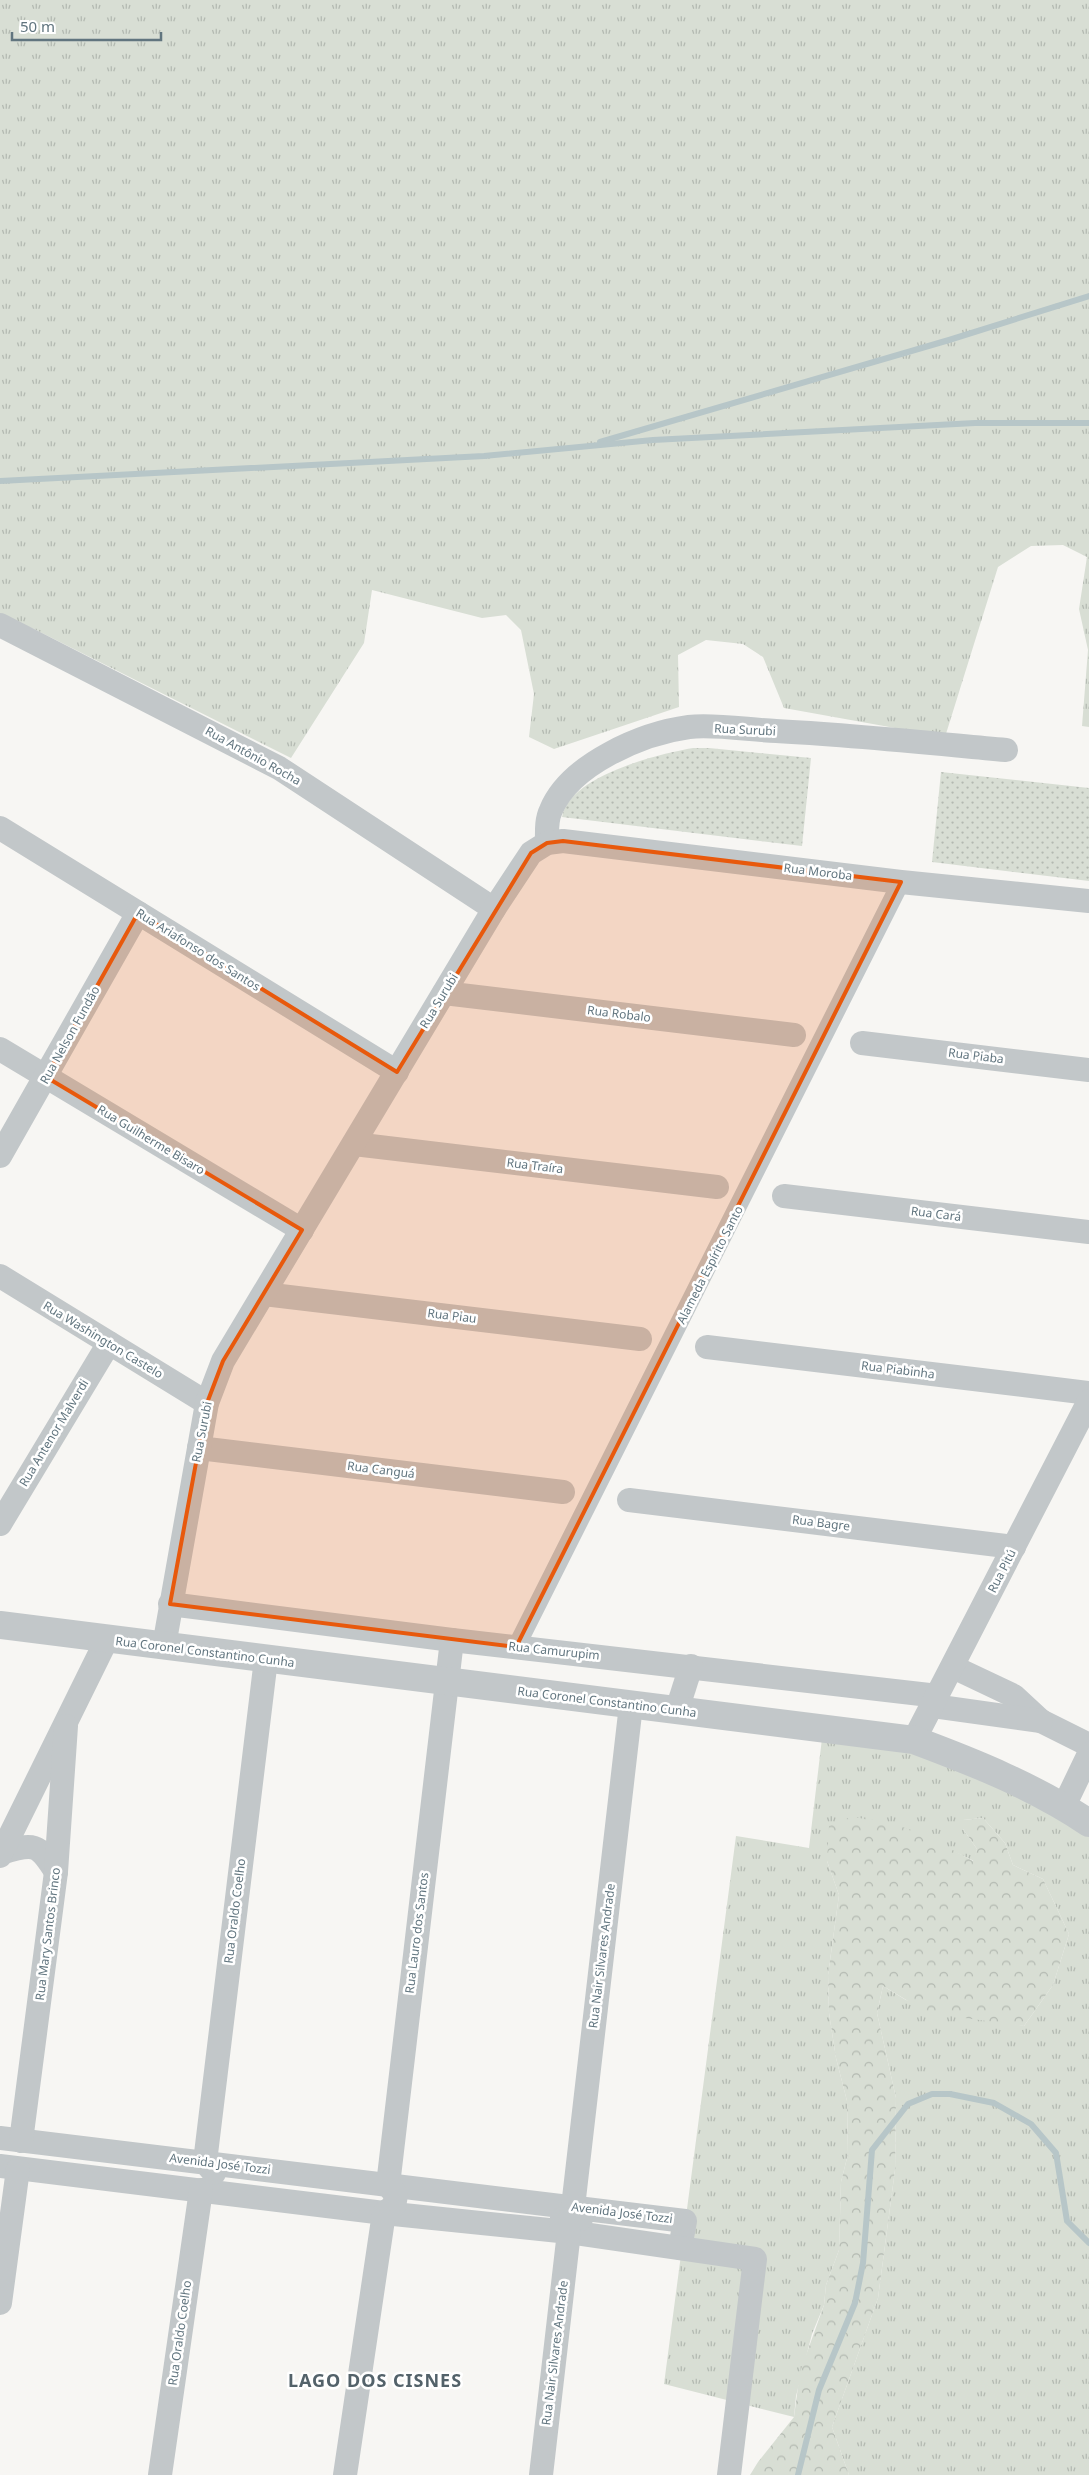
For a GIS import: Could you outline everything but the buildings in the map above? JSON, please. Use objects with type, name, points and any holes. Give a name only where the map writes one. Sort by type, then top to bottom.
[{"type":"street","name":"Rua Antônio Rocha","points":[[0,625],[279,768],[494,909]]},
{"type":"street","name":"Rua Surubi","points":[[164,1646],[207,1403],[223,1361],[494,909],[531,853],[547,844],[547,823],[551,810],[570,784],[585,771],[626,744],[658,733],[691,727],[894,739],[1006,750]]},
{"type":"street","name":"Rua Ariafonso dos Santos","points":[[0,828],[397,1072]]},
{"type":"street","name":"Rua Moroba","points":[[547,844],[563,841],[901,882],[1089,901]]},
{"type":"street","name":"Alameda Espírito Santo","points":[[516,1647],[901,882]]},
{"type":"street","name":"Rua Nelson Fundão","points":[[0,1156],[138,913]]},
{"type":"street","name":"Rua Robalo","points":[[444,993],[794,1035]]},
{"type":"street","name":"Rua Piaba","points":[[862,1043],[1089,1070]]},
{"type":"street","name":"Rua Guilherme Bisaro","points":[[0,1049],[302,1230]]},
{"type":"street","name":"Rua Traíra","points":[[354,1144],[717,1187]]},
{"type":"street","name":"Rua Cará","points":[[784,1196],[1089,1232]]},
{"type":"street","name":"Rua Washington Castelo","points":[[0,1276],[207,1403]]},
{"type":"street","name":"Rua Piau","points":[[264,1294],[640,1339]]},
{"type":"street","name":"Rua Antenor Malverdi","points":[[0,1524],[108,1343]]},
{"type":"street","name":"Rua Piabinha","points":[[707,1347],[1089,1393]]},
{"type":"street","name":"Rua Pitú","points":[[914,1740],[1089,1401]]},
{"type":"street","name":"Rua Canguá","points":[[199,1448],[563,1492]]},
{"type":"street","name":"Rua Bagre","points":[[629,1500],[1014,1546]]},
{"type":"street","name":"Rua Camurupim","points":[[170,1604],[452,1640],[691,1666],[935,1701],[1041,1721]]},
{"type":"street","name":"Rua Coronel Constantino Cunha","points":[[0,1625],[107,1640],[914,1740],[982,1765],[1064,1806],[1089,1823]]},
{"type":"street","name":"Rua Coronel Constantino Cunha","points":[[1,1854],[107,1640]]},
{"type":"street","name":"Rua Lauro dos Santos","points":[[388,2185],[452,1640]]},
{"type":"street","name":"Rua Oraldo Coelho","points":[[160,2475],[200,2190],[192,2181],[193,2169],[205,2162],[266,1660]]},
{"type":"street","points":[[677,1710],[691,1666]]},
{"type":"street","points":[[953,1666],[1014,1696],[1041,1721],[1089,1745]]},
{"type":"street","name":"Rua Nair Silvares Andrade","points":[[541,2475],[569,2232],[561,2223],[563,2214],[573,2207],[631,1705]]},
{"type":"street","name":"Rua Mary Santos Brinco","points":[[11,2139],[56,1872],[66,1726]]},
{"type":"street","points":[[1064,1806],[1089,1754]]},
{"type":"street","points":[[1,1854],[25,1846],[43,1852],[56,1872]]},
{"type":"street","points":[[0,2303],[9,2168],[7,2160],[11,2139]]},
{"type":"street","name":"Avenida José Tozzi","points":[[9,2168],[384,2213],[569,2232],[680,2248],[685,2220],[11,2139]]},
{"type":"street","points":[[346,2475],[384,2213],[374,2203],[376,2192],[388,2185]]},
{"type":"street","points":[[680,2248],[755,2259],[729,2475]]},
{"type":"highlighted area","points":[[563,841],[901,882],[516,1647],[170,1604],[207,1403],[223,1361],[302,1230],[46,1077],[138,913],[397,1072],[531,853],[547,843]]},
{"type":"green space","points":[[0,0],[1089,0],[1089,727],[1082,726],[1088,650],[1079,609],[1087,557],[1063,545],[1031,546],[998,567],[945,737],[784,708],[763,657],[743,644],[706,640],[678,655],[679,707],[554,749],[529,737],[534,694],[521,630],[506,615],[482,618],[372,590],[364,643],[291,758],[34,629],[0,616]]},
{"type":"green space","points":[[693,748],[811,758],[802,846],[562,817],[568,803],[580,790],[597,779],[617,769],[638,762]]},
{"type":"green space","points":[[941,772],[1089,788],[1089,881],[932,862]]},
{"type":"green space","points":[[823,1730],[933,1752],[1031,1799],[1089,1836],[1089,2475],[849,2475],[832,2427],[878,2298],[895,2170],[896,2098],[877,2013],[883,1986],[906,2000],[1024,2026],[1053,1985],[1069,1934],[1043,1879],[1013,1865],[1005,1843],[983,1818],[963,1820],[963,1829],[977,1849],[974,1861],[953,1851],[827,1861],[839,1895],[828,1975],[829,2013],[836,2058],[847,2101],[848,2154],[841,2182],[839,2250],[826,2285],[824,2305],[812,2334],[796,2396],[794,2417],[664,2384],[736,1836],[809,1848]]},
{"type":"green space","points":[[850,1817],[884,1821],[921,1833],[973,1861],[977,1849],[963,1829],[963,1820],[983,1818],[1005,1843],[1013,1865],[1043,1879],[1069,1934],[1053,1985],[1024,2026],[928,2013],[883,1986],[877,2013],[896,2098],[895,2170],[878,2298],[832,2427],[849,2475],[750,2475],[794,2417],[800,2372],[824,2305],[826,2285],[839,2250],[841,2182],[848,2154],[847,2101],[836,2058],[829,2013],[828,1975],[839,1895],[827,1861],[829,1826]]},
{"type":"waterway","points":[[600,442],[949,340],[1089,296]]},
{"type":"waterway","points":[[0,481],[484,456],[653,440],[975,423],[1089,423]]},
{"type":"waterway","points":[[798,2475],[819,2390],[855,2303],[863,2263],[872,2150],[908,2104],[932,2094],[950,2094],[994,2103],[1031,2124],[1056,2153],[1067,2221],[1089,2243]]},
{"type":"district","name":"LAGO DOS CISNES","points":[[375,2381]]}]
